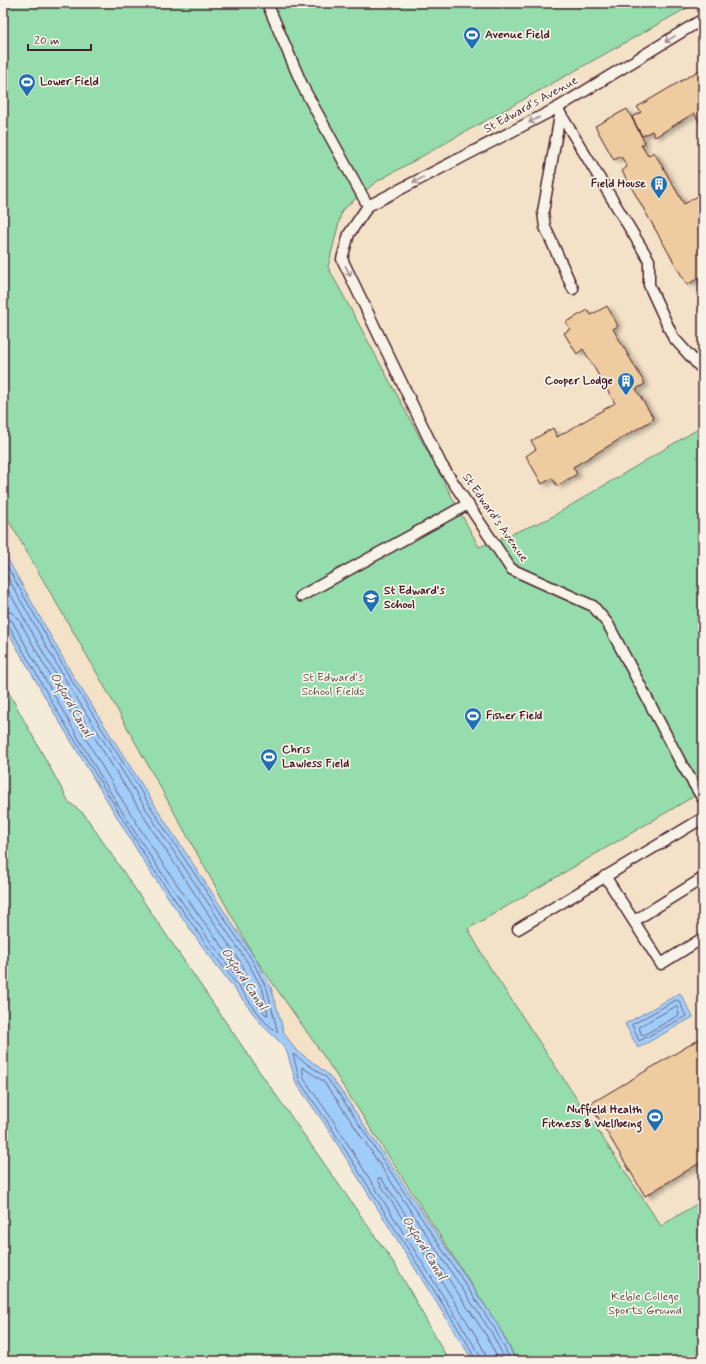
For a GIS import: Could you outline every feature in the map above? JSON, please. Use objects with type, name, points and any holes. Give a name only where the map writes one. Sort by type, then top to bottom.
[{"type":"lane","points":[[267,3],[303,88],[368,206]]},
{"type":"lane","name":"St Edward's Avenue","points":[[703,19],[558,111],[368,206],[349,234],[342,259],[441,464],[511,569],[593,606],[608,624],[681,763],[703,799]]},
{"type":"lane","points":[[558,111],[543,212],[545,227],[572,289]]},
{"type":"lane","points":[[558,111],[649,260],[649,285],[673,337],[699,366],[703,363]]},
{"type":"lane","points":[[301,596],[468,504]]},
{"type":"lane","points":[[518,929],[703,818]]},
{"type":"lane","points":[[605,876],[661,964],[703,938]]},
{"type":"lane","points":[[634,921],[703,878]]},
{"type":"shaded area","name":"St Edward's School Fields","points":[[3,3],[703,3],[703,1200],[499,1327],[329,1075],[295,1049],[284,1033],[271,987],[255,958],[168,826],[73,676],[3,551]]},
{"type":"green space","name":"St Edward's School Fields","points":[[3,3],[696,3],[376,182],[342,210],[328,267],[479,547],[548,519],[703,426],[703,791],[468,929],[489,966],[661,1226],[703,1200],[703,1361],[517,1361],[499,1327],[323,1055],[255,958],[93,666],[3,511]]},
{"type":"green space","points":[[3,682],[69,802],[84,814],[255,1065],[396,1266],[449,1361],[3,1361]]},
{"type":"water","name":"Oxford Canal","points":[[3,551],[73,676],[168,826],[255,958],[271,987],[284,1033],[295,1049],[329,1075],[344,1095],[499,1327],[516,1361],[473,1361],[324,1123],[296,1083],[287,1052],[282,1044],[262,1025],[202,946],[149,870],[53,711],[3,623]]},
{"type":"water","points":[[680,993],[693,1017],[638,1048],[625,1024]]},
{"type":"building","points":[[703,68],[703,128],[694,113],[655,137],[652,131],[642,136],[632,117],[641,112],[637,107]]},
{"type":"building","name":"Field House","points":[[627,109],[645,143],[641,145],[648,156],[654,152],[684,204],[703,193],[703,225],[698,228],[703,237],[703,282],[700,277],[687,285],[622,171],[627,167],[621,156],[614,160],[595,126]]},
{"type":"building","name":"Cooper Lodge","points":[[607,306],[618,326],[613,329],[645,384],[636,389],[654,419],[573,467],[577,474],[557,486],[552,478],[542,484],[526,456],[536,449],[531,441],[553,428],[557,437],[615,403],[583,349],[577,354],[564,333],[570,329],[566,322],[588,310],[591,315]]},
{"type":"building","name":"Nuffield Health Fitness & Wellbeing","points":[[703,1037],[703,1161],[645,1196],[590,1104]]},
{"type":"place","name":"Avenue Field","points":[[472,50]]},
{"type":"place","name":"Lower Field","points":[[27,97]]},
{"type":"place","name":"Field House","points":[[659,199]]},
{"type":"place","name":"Cooper Lodge","points":[[626,396]]},
{"type":"place","name":"St Edward's School","points":[[371,613]]},
{"type":"place","name":"Fisher Field","points":[[473,731]]},
{"type":"place","name":"Chris Lawless Field","points":[[269,772]]},
{"type":"place","name":"Nuffield Health Fitness & Wellbeing","points":[[655,1132]]},
{"type":"park label","name":"Keble College Sports Ground","points":[[645,1304]]}]
